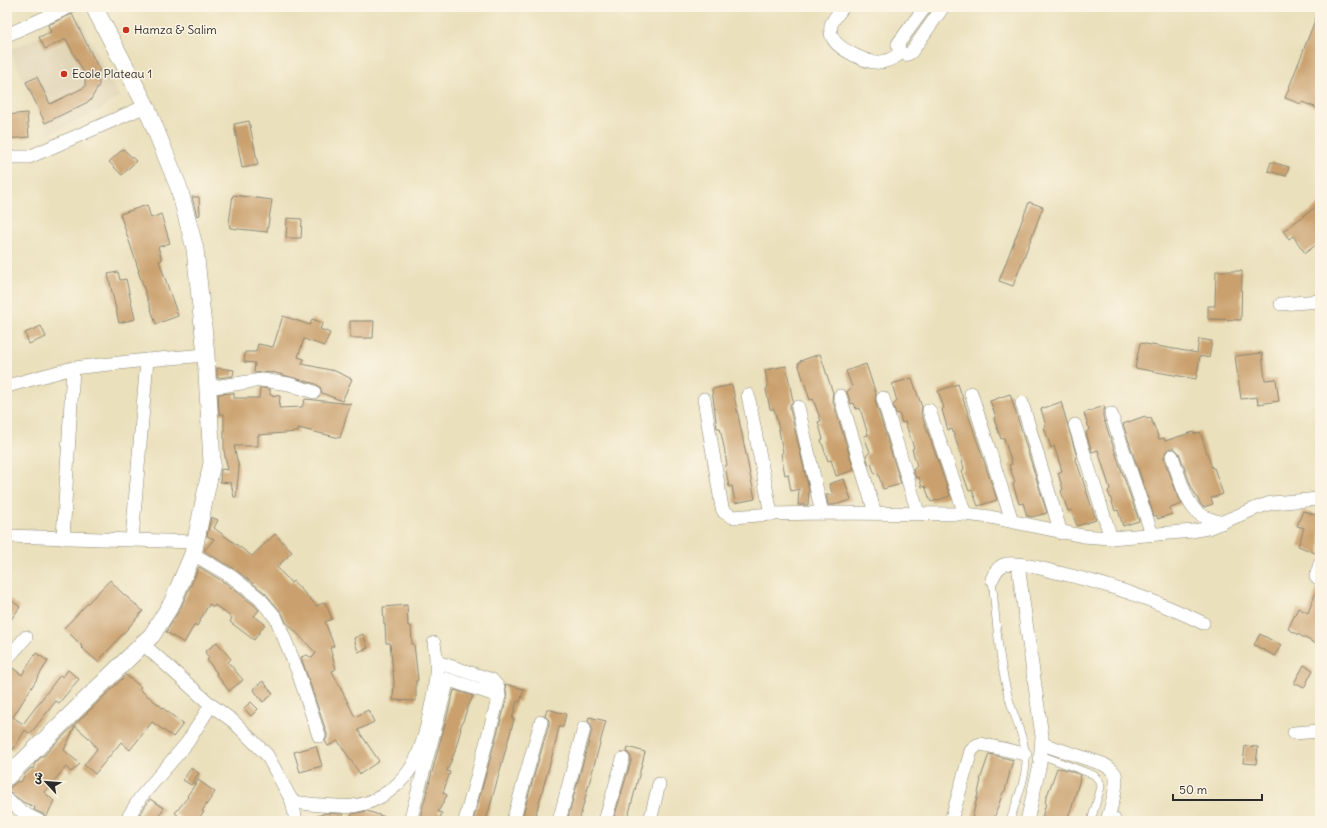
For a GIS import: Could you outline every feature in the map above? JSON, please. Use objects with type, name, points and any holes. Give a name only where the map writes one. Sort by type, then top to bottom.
[{"type":"street","points":[[7,35],[69,7]]},
{"type":"street","points":[[7,777],[152,635],[172,603],[194,548],[212,463],[206,355],[195,249],[179,188],[146,106],[94,7]]},
{"type":"street","points":[[843,7],[834,19],[832,26],[831,33],[837,45],[864,60],[875,62],[892,59],[901,53]]},
{"type":"street","points":[[924,7],[898,44],[899,51],[901,53],[907,55],[912,51],[943,7]]},
{"type":"street","points":[[7,157],[29,157],[146,106]]},
{"type":"street","points":[[1281,304],[1320,301]]},
{"type":"street","points":[[7,386],[73,368],[206,355]]},
{"type":"street","points":[[132,539],[147,360]]},
{"type":"street","points":[[63,538],[73,368]]},
{"type":"street","points":[[207,388],[262,380],[289,384],[314,392]]},
{"type":"street","points":[[972,393],[1012,521]]},
{"type":"street","points":[[748,395],[771,514]]},
{"type":"street","points":[[840,396],[875,513]]},
{"type":"street","points":[[883,398],[918,513]]},
{"type":"street","points":[[704,399],[722,508],[724,512],[733,517],[771,514],[822,513],[965,514],[1012,521],[1083,536],[1111,538],[1208,528],[1271,503],[1320,499]]},
{"type":"street","points":[[1022,403],[1061,532]]},
{"type":"street","points":[[798,407],[822,513]]},
{"type":"street","points":[[929,410],[965,514]]},
{"type":"street","points":[[1111,414],[1152,534]]},
{"type":"street","points":[[1075,425],[1111,538]]},
{"type":"street","points":[[1172,456],[1189,502],[1194,510],[1201,516],[1222,523]]},
{"type":"street","points":[[7,536],[132,539],[194,548],[260,598],[276,618],[298,672],[319,736]]},
{"type":"street","points":[[992,579],[997,569],[1006,564],[1034,566],[1113,586],[1178,611],[1203,623]]},
{"type":"street","points":[[1018,565],[1041,728],[1041,749],[1027,821]]},
{"type":"street","points":[[7,659],[26,637]]},
{"type":"street","points":[[410,821],[442,678],[437,662],[434,643]]},
{"type":"street","points":[[143,644],[211,705],[233,720],[267,755],[292,801],[296,821]]},
{"type":"street","points":[[437,662],[492,680],[498,687],[499,696],[465,821]]},
{"type":"street","points":[[442,678],[499,696]]},
{"type":"street","points":[[292,801],[308,805],[352,806],[372,801],[390,790],[405,776],[416,759],[442,678]]},
{"type":"street","points":[[126,821],[140,798],[186,743],[211,705]]},
{"type":"street","points":[[513,821],[541,722]]},
{"type":"street","points":[[559,821],[584,728]]},
{"type":"street","points":[[1294,733],[1320,731]]},
{"type":"street","points":[[951,821],[972,750],[974,748],[981,744],[1025,754]]},
{"type":"street","points":[[1041,749],[1109,767],[1114,772],[1116,779],[1111,819]]},
{"type":"street","points":[[605,821],[622,759]]},
{"type":"street","points":[[650,821],[659,784]]},
{"type":"street","points":[[7,800],[27,815],[39,821]]},
{"type":"lane","points":[[992,579],[998,642],[1003,673],[1013,712],[1023,740],[1025,754],[1024,774],[1010,821]]},
{"type":"lane","points":[[1041,749],[1094,775],[1098,780],[1100,787],[1091,821]]},
{"type":"shaded area","name":"Ecole Plateau 1","points":[[80,19],[119,97],[102,109],[49,134],[9,50]]},
{"type":"building","points":[[1319,10],[1320,109],[1302,102],[1301,104],[1285,98]]},
{"type":"building","points":[[72,14],[100,71],[98,71],[99,85],[90,101],[45,123],[26,82],[37,77],[50,104],[85,87],[85,75],[66,39],[45,49],[39,37],[51,32],[48,25]]},
{"type":"building","points":[[27,113],[29,137],[7,139],[7,115]]},
{"type":"building","points":[[249,121],[258,165],[242,168],[234,124]]},
{"type":"building","points":[[123,149],[136,161],[122,175],[109,162]]},
{"type":"building","points":[[1271,162],[1289,167],[1286,176],[1268,171]]},
{"type":"building","points":[[233,195],[272,200],[267,232],[230,228],[229,223]]},
{"type":"building","points":[[192,197],[199,197],[200,215],[197,216]]},
{"type":"building","points":[[1029,202],[1043,207],[1013,286],[999,281]]},
{"type":"building","points":[[1320,204],[1320,242],[1305,253],[1293,236],[1289,239],[1283,231]]},
{"type":"building","points":[[147,205],[151,218],[161,214],[170,243],[158,247],[162,260],[159,261],[178,316],[156,324],[120,214]]},
{"type":"building","points":[[287,218],[302,219],[301,238],[286,238]]},
{"type":"building","points":[[1216,271],[1242,271],[1241,320],[1208,319],[1208,306],[1215,306]]},
{"type":"building","points":[[118,272],[120,280],[126,279],[135,319],[119,323],[108,274]]},
{"type":"building","points":[[283,316],[310,325],[312,319],[323,323],[320,329],[330,333],[324,346],[304,339],[298,357],[304,359],[302,364],[335,371],[352,379],[342,401],[322,393],[320,387],[316,384],[272,372],[254,373],[255,363],[244,362],[245,352],[256,352],[258,344],[273,347]]},
{"type":"building","points":[[350,321],[374,321],[373,338],[350,338]]},
{"type":"building","points":[[41,326],[46,337],[29,344],[25,333]]},
{"type":"building","points":[[1199,339],[1212,341],[1209,358],[1200,356],[1196,379],[1135,368],[1140,343],[1197,353]]},
{"type":"building","points":[[1262,353],[1265,380],[1276,379],[1279,401],[1258,404],[1257,397],[1241,399],[1235,356]]},
{"type":"building","points":[[820,354],[833,393],[832,398],[854,470],[836,476],[831,460],[828,461],[821,440],[823,439],[818,422],[821,421],[813,399],[810,400],[798,363]]},
{"type":"building","points":[[866,364],[876,394],[875,400],[901,484],[883,489],[878,473],[875,474],[871,464],[869,465],[866,456],[870,452],[864,436],[868,435],[860,408],[856,409],[854,403],[851,404],[847,392],[852,387],[846,371]]},
{"type":"building","points":[[786,366],[793,401],[790,405],[790,409],[809,490],[808,505],[798,505],[799,489],[791,491],[788,474],[785,475],[781,454],[783,452],[778,425],[774,409],[770,409],[766,389],[768,387],[765,370]]},
{"type":"building","points":[[217,368],[234,370],[233,376],[217,378]]},
{"type":"building","points":[[912,378],[922,407],[921,413],[950,496],[931,502],[925,486],[922,487],[919,477],[916,478],[913,470],[917,466],[912,449],[914,448],[905,422],[902,423],[899,413],[896,414],[893,405],[897,401],[892,384]]},
{"type":"building","points":[[958,384],[997,500],[978,506],[972,490],[969,491],[962,471],[964,469],[960,452],[952,429],[948,430],[942,410],[944,408],[938,391]]},
{"type":"building","points":[[732,385],[755,499],[735,503],[732,486],[729,487],[725,466],[727,465],[720,428],[717,428],[712,389]]},
{"type":"building","points":[[260,388],[270,389],[270,395],[280,396],[279,408],[302,407],[305,399],[351,404],[340,438],[298,428],[298,432],[258,435],[258,446],[234,446],[239,468],[236,497],[234,497],[231,483],[220,482],[221,469],[228,470],[224,451],[224,414],[219,414],[218,394],[234,393],[234,398],[259,398]]},
{"type":"building","points":[[1010,394],[1047,513],[1032,517],[1027,516],[1023,503],[1019,504],[1013,484],[1015,482],[1009,465],[1012,464],[1004,438],[1001,439],[994,419],[996,417],[990,401]]},
{"type":"building","points":[[1061,402],[1077,457],[1075,457],[1096,520],[1077,526],[1071,510],[1068,511],[1061,491],[1063,489],[1058,473],[1062,471],[1054,446],[1051,448],[1044,427],[1046,426],[1041,409]]},
{"type":"building","points":[[1104,406],[1105,409],[1103,412],[1103,417],[1139,521],[1123,526],[1118,510],[1115,511],[1108,491],[1110,489],[1098,450],[1092,452],[1086,433],[1089,429],[1084,413]]},
{"type":"building","points":[[1145,416],[1147,419],[1151,418],[1159,439],[1164,438],[1165,441],[1193,432],[1194,434],[1200,432],[1212,468],[1214,468],[1223,494],[1211,498],[1213,504],[1204,507],[1201,505],[1191,486],[1179,453],[1174,448],[1170,448],[1166,451],[1164,459],[1182,504],[1170,508],[1172,514],[1158,519],[1156,515],[1154,516],[1123,424]]},
{"type":"building","points":[[844,479],[851,500],[834,505],[828,505],[826,495],[833,495],[829,484]]},
{"type":"building","points":[[1303,511],[1320,516],[1320,555],[1298,546],[1304,528],[1297,526]]},
{"type":"building","points":[[211,517],[218,520],[214,528],[252,556],[275,534],[292,552],[277,567],[291,583],[293,581],[317,606],[325,602],[332,619],[325,622],[334,646],[330,648],[336,669],[332,671],[355,717],[368,710],[374,722],[358,730],[379,761],[360,774],[338,741],[328,746],[325,741],[327,734],[301,657],[307,655],[312,658],[316,653],[286,622],[282,613],[265,593],[236,570],[204,551],[214,539],[207,536]]},
{"type":"building","points":[[199,567],[227,584],[259,610],[254,616],[265,624],[254,640],[230,622],[232,618],[215,605],[214,607],[209,604],[197,626],[195,624],[184,643],[166,632],[181,607]]},
{"type":"building","points":[[110,580],[143,611],[98,662],[81,647],[82,646],[64,628]]},
{"type":"building","points":[[1319,584],[1320,646],[1288,629],[1298,608],[1308,613]]},
{"type":"building","points":[[7,597],[20,607],[7,625]]},
{"type":"building","points":[[407,605],[408,626],[411,626],[412,644],[414,644],[418,680],[416,681],[416,701],[393,700],[394,681],[390,643],[386,643],[384,624],[383,607]]},
{"type":"building","points":[[363,634],[368,648],[358,652],[354,638]]},
{"type":"building","points":[[1260,634],[1281,645],[1275,656],[1254,645]]},
{"type":"building","points":[[217,642],[231,659],[228,662],[243,680],[229,691],[207,660],[209,658],[205,652]]},
{"type":"building","points":[[36,653],[48,661],[13,717],[23,724],[60,675],[63,677],[68,670],[79,679],[59,703],[56,701],[30,734],[25,730],[13,750],[7,746],[7,667],[10,666],[22,675]]},
{"type":"building","points":[[1304,665],[1313,670],[1304,688],[1294,683]]},
{"type":"building","points":[[126,675],[141,687],[139,689],[183,724],[173,737],[152,722],[130,750],[121,742],[95,774],[84,765],[97,749],[89,738],[75,726],[64,750],[80,764],[71,772],[66,767],[44,792],[54,801],[46,818],[43,814],[34,810],[35,807],[23,802],[7,790],[18,781],[21,782],[25,774],[31,768],[33,769],[35,763],[45,755]]},
{"type":"building","points":[[263,681],[273,694],[263,702],[253,689]]},
{"type":"building","points":[[505,684],[524,689],[520,702],[517,701],[512,719],[514,719],[486,821],[473,821],[507,698]]},
{"type":"building","points":[[454,690],[473,696],[460,729],[455,751],[447,771],[450,772],[443,793],[447,795],[438,812],[442,813],[439,821],[419,821]]},
{"type":"building","points":[[251,702],[258,709],[251,716],[244,708]]},
{"type":"building","points":[[547,709],[566,714],[563,727],[559,727],[534,821],[521,821],[549,724],[549,720],[545,716]]},
{"type":"building","points":[[589,717],[606,721],[579,821],[567,821],[592,730],[592,726],[588,721]]},
{"type":"building","points":[[316,746],[322,766],[300,772],[294,752]]},
{"type":"building","points":[[1245,746],[1258,747],[1256,764],[1243,763]]},
{"type":"building","points":[[628,747],[645,752],[627,821],[613,821],[631,761],[631,757],[627,752]]},
{"type":"building","points":[[989,754],[1013,760],[1005,791],[1002,795],[993,821],[977,821],[972,819],[980,780]]},
{"type":"building","points":[[191,768],[199,773],[191,785],[183,780]]},
{"type":"building","points":[[1057,768],[1081,775],[1072,807],[1066,821],[1041,821],[1045,802]]},
{"type":"building","points":[[198,780],[215,792],[202,811],[204,812],[196,821],[185,821],[175,813],[188,797],[187,796]]},
{"type":"building","points":[[150,799],[164,808],[155,821],[135,821]]},
{"type":"building","points":[[367,811],[391,819],[390,821],[350,821],[352,814]]},
{"type":"building","points":[[325,813],[343,814],[345,821],[307,821]]},
{"type":"place","name":"Hamza & Salim","points":[[126,30]]},
{"type":"place","name":"Ecole Plateau 1","points":[[64,74]]}]
